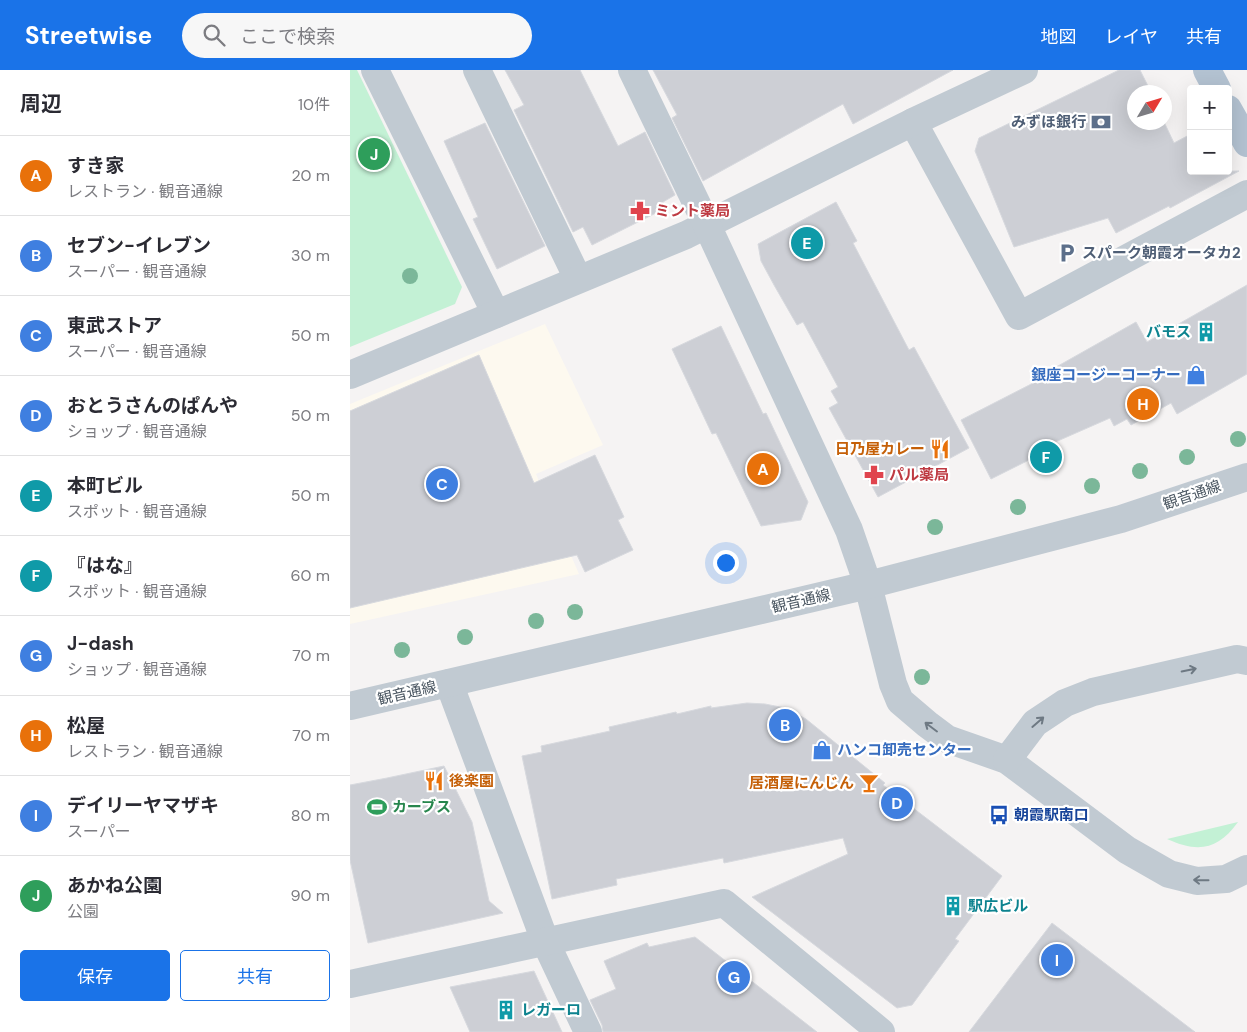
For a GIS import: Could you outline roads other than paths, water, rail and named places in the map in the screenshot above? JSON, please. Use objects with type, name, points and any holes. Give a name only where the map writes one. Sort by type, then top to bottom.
[{"type":"main road","points":[[1207,70],[1215,85]]},
{"type":"main road","points":[[1232,116],[1247,143]]},
{"type":"street","points":[[375,70],[496,314]]},
{"type":"street","points":[[477,70],[578,279]]},
{"type":"street","points":[[632,70],[707,225],[849,530],[868,585],[893,684],[900,701],[947,739],[1007,760],[1127,850],[1169,874],[1197,881],[1226,880],[1247,869]]},
{"type":"street","points":[[350,375],[707,225],[913,122],[1024,70]]},
{"type":"street","points":[[913,122],[1019,316],[1247,194]]},
{"type":"street","name":"観音通線","points":[[350,706],[868,585],[1121,519],[1247,477]]},
{"type":"street","points":[[1007,760],[1035,723],[1066,702],[1093,692],[1129,683],[1237,659],[1247,661]]},
{"type":"street","points":[[449,683],[545,941],[588,1032]]},
{"type":"street","points":[[350,984],[724,903],[880,1032]]},
{"type":"place","name":"みずほ銀行","points":[[1101,122]]},
{"type":"place","name":"あかね公園","points":[[374,154]]},
{"type":"place","name":"ミント薬局","points":[[640,211]]},
{"type":"place","name":"本町ビル","points":[[807,243]]},
{"type":"place","name":"スパーク朝霞オータカ2","points":[[1067,253]]},
{"type":"place","name":"バモス","points":[[1206,332]]},
{"type":"place","name":"銀座コージーコーナー","points":[[1196,375]]},
{"type":"place","name":"松屋","points":[[1143,404]]},
{"type":"place","name":"日乃屋カレー","points":[[940,449]]},
{"type":"place","name":"『はな』","points":[[1046,457]]},
{"type":"place","name":"すき家","points":[[763,469]]},
{"type":"place","name":"パル薬局","points":[[874,475]]},
{"type":"place","name":"東武ストア","points":[[442,484]]},
{"type":"place","name":"セブン-イレブン","points":[[785,725]]},
{"type":"place","name":"ハンコ卸売センター","points":[[822,750]]},
{"type":"place","name":"後楽園","points":[[434,781]]},
{"type":"place","name":"居酒屋にんじん","points":[[869,783]]},
{"type":"place","name":"おとうさんのぱんや","points":[[897,803]]},
{"type":"place","name":"カーブス","points":[[377,807]]},
{"type":"place","name":"朝霞駅南口","points":[[999,815]]},
{"type":"place","name":"駅広ビル","points":[[953,906]]},
{"type":"place","name":"デイリーヤマザキ","points":[[1057,960]]},
{"type":"place","name":"J-dash","points":[[734,977]]},
{"type":"place","name":"レガーロ","points":[[506,1010]]}]
